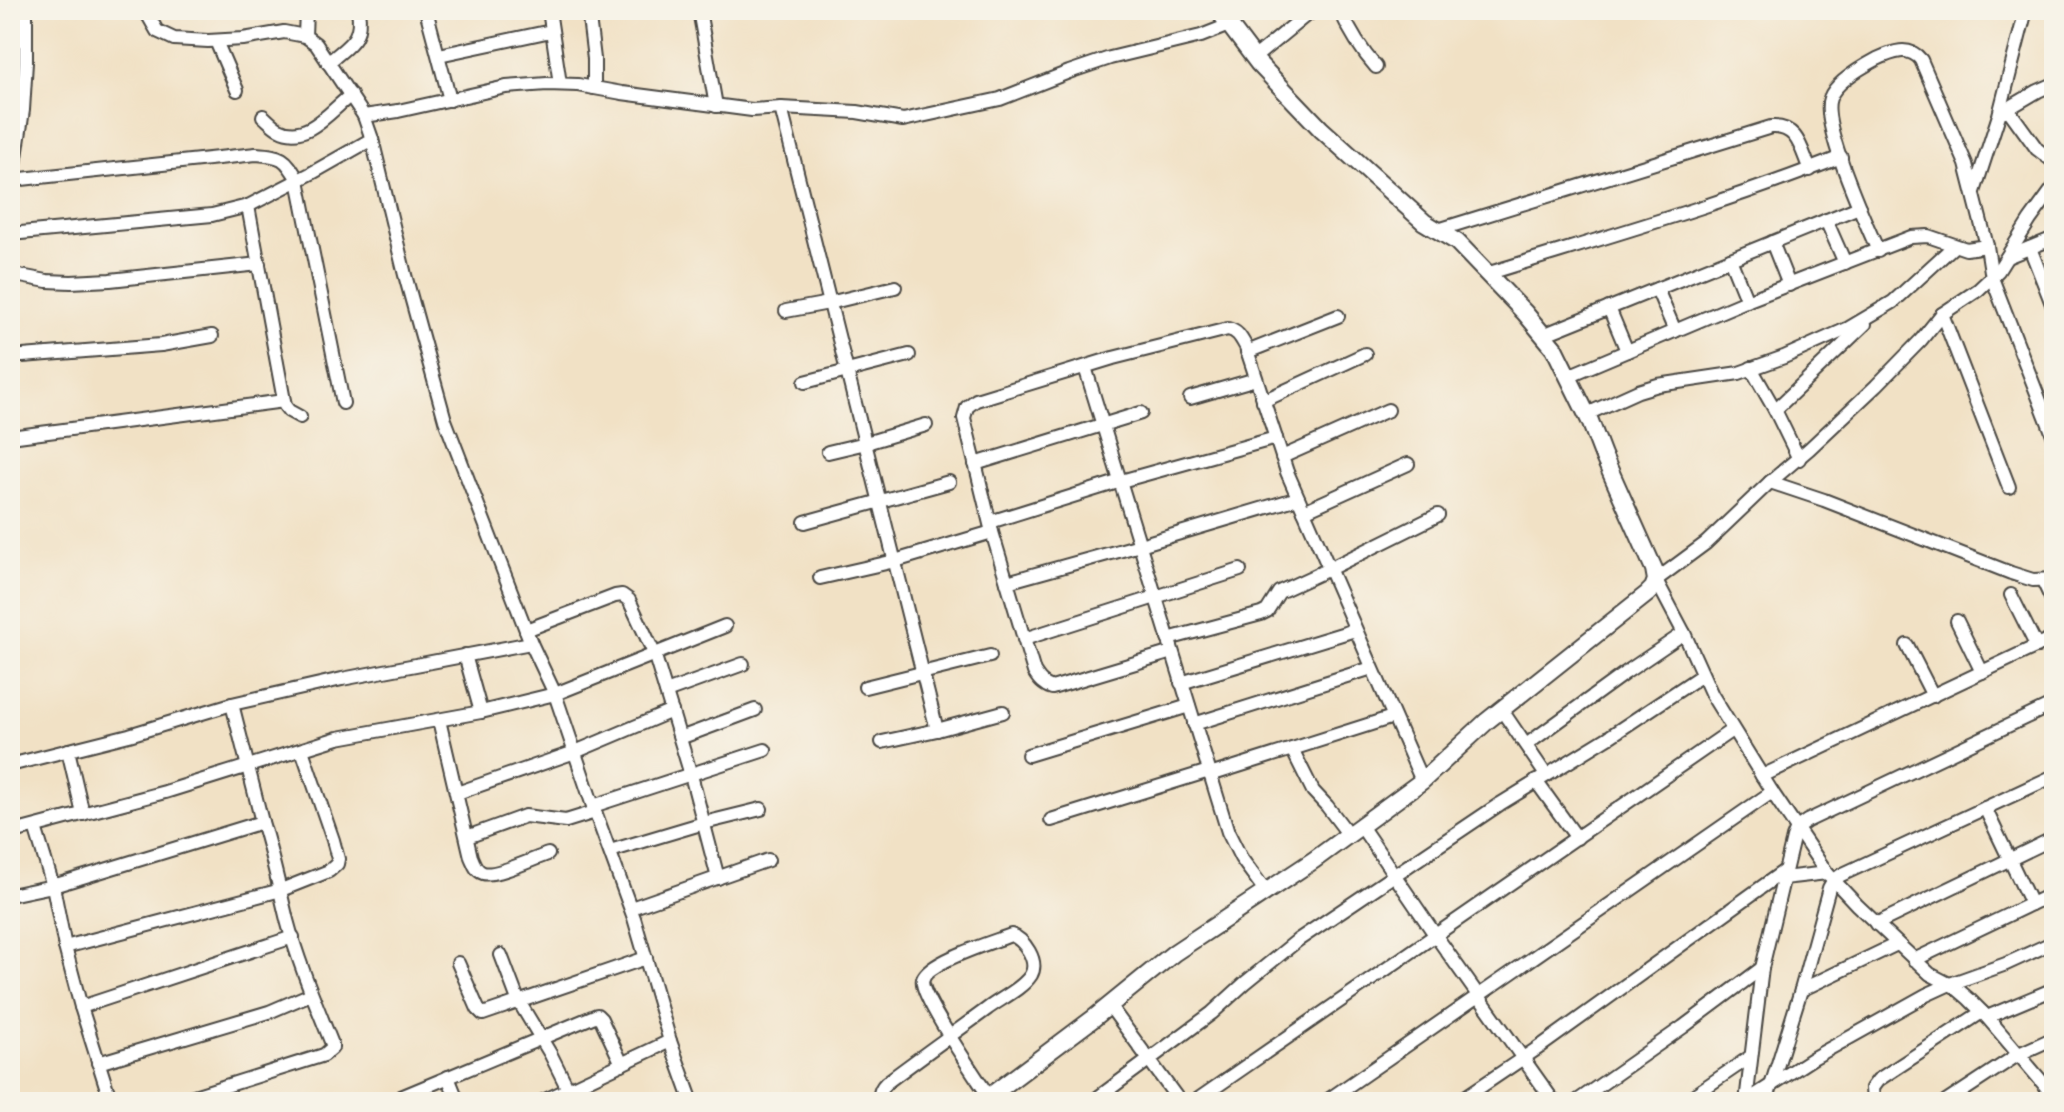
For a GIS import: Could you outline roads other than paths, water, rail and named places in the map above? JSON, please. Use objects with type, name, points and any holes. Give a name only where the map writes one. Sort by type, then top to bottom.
[{"type":"street","points":[[10,197],[23,110],[26,10]]},
{"type":"street","points":[[145,10],[157,31],[174,39],[216,41],[284,32],[305,36],[316,44],[364,116],[445,420],[529,637],[555,694],[631,908],[670,1041],[692,1102]]},
{"type":"street","points":[[305,36],[306,10]]},
{"type":"street","points":[[328,63],[359,33],[358,10]]},
{"type":"street","points":[[426,10],[450,100]]},
{"type":"street","points":[[549,10],[560,84]]},
{"type":"street","points":[[588,10],[594,88]]},
{"type":"street","points":[[699,10],[716,106]]},
{"type":"street","points":[[1218,10],[1254,58],[1321,129],[1424,222],[1457,242],[1554,348],[1587,414],[1656,580],[1732,730],[1830,877],[1914,960],[1930,974],[1950,984],[1984,1014],[2053,1094],[2038,1102]]},
{"type":"street","points":[[1254,58],[1316,10]]},
{"type":"street","points":[[1340,10],[1352,37],[1376,67]]},
{"type":"street","points":[[1974,192],[2004,112],[2026,10]]},
{"type":"street","points":[[364,116],[506,87],[560,84],[752,110],[781,108],[857,112],[903,120],[1000,99],[1110,58],[1201,36],[1229,25]]},
{"type":"street","points":[[439,55],[551,31]]},
{"type":"street","points":[[216,41],[237,90]]},
{"type":"street","points":[[1878,251],[1841,157],[1827,107],[1835,89],[1862,67],[1906,50],[1915,52],[1921,60],[1960,150],[1974,192],[1992,278],[2053,432]]},
{"type":"street","points":[[2004,112],[2054,84]]},
{"type":"street","points":[[263,116],[279,130],[291,133],[305,130],[317,125],[351,95]]},
{"type":"street","points":[[781,108],[937,730]]},
{"type":"street","points":[[2004,112],[2037,149],[2054,162]]},
{"type":"street","points":[[1438,230],[1771,127],[1782,126],[1790,130],[1810,170]]},
{"type":"street","points":[[10,234],[212,215],[248,206],[372,139]]},
{"type":"street","points":[[12,180],[256,154],[278,155],[298,180],[343,403]]},
{"type":"street","points":[[1486,274],[1810,170],[1841,157]]},
{"type":"street","points":[[882,1102],[879,1093],[886,1083],[950,1036],[1020,985],[1032,973],[1034,965],[1027,949],[1016,936],[1011,935],[963,952],[937,966],[923,977],[924,992],[950,1036],[986,1099],[1174,953],[1422,781],[1501,709],[1622,616],[1653,588],[1656,580],[1706,543],[1885,377],[1942,314],[1992,278],[2054,187]]},
{"type":"street","points":[[248,206],[285,406],[300,417]]},
{"type":"street","points":[[1543,335],[1859,207]]},
{"type":"street","points":[[1826,220],[1845,263]]},
{"type":"street","points":[[1568,376],[1747,301],[1919,235],[1966,249],[1987,246]]},
{"type":"street","points":[[2007,257],[2054,238]]},
{"type":"street","points":[[1772,242],[1789,285]]},
{"type":"street","points":[[1587,414],[1658,385],[1739,373],[1784,357],[1875,314],[1893,302],[1954,246]]},
{"type":"street","points":[[2030,248],[2054,309]]},
{"type":"street","points":[[1730,259],[1747,301]]},
{"type":"street","points":[[10,274],[71,282],[259,264]]},
{"type":"street","points":[[786,311],[895,287]]},
{"type":"street","points":[[1657,289],[1675,331]]},
{"type":"street","points":[[1609,308],[1627,351]]},
{"type":"street","points":[[1775,410],[1875,314]]},
{"type":"street","points":[[1942,314],[2009,487]]},
{"type":"street","points":[[1247,352],[1338,316]]},
{"type":"street","points":[[1422,781],[1393,717],[1355,630],[1329,569],[1304,511],[1298,498],[1247,352],[1234,330],[1228,329],[1085,367],[976,400],[967,407],[964,418],[991,527],[1034,672],[1046,686],[1052,688],[1261,614],[1267,611],[1279,592],[1329,569],[1438,515]]},
{"type":"street","points":[[10,357],[161,345],[212,336]]},
{"type":"street","points":[[1263,401],[1365,354]]},
{"type":"street","points":[[805,382],[909,355]]},
{"type":"street","points":[[1085,367],[1228,832],[1241,858],[1266,892]]},
{"type":"street","points":[[1751,368],[1799,459]]},
{"type":"street","points":[[1190,398],[1256,379]]},
{"type":"street","points":[[10,437],[284,401]]},
{"type":"street","points":[[1282,457],[1388,410]]},
{"type":"street","points":[[975,464],[1141,413]]},
{"type":"street","points":[[828,452],[926,425]]},
{"type":"street","points":[[820,578],[895,561],[1121,481],[1276,438]]},
{"type":"street","points":[[1304,511],[1408,464]]},
{"type":"street","points":[[805,522],[949,482]]},
{"type":"street","points":[[1770,482],[1999,569],[2033,580],[2049,580],[2054,604]]},
{"type":"street","points":[[1007,582],[1298,498]]},
{"type":"street","points":[[1024,639],[1240,570]]},
{"type":"street","points":[[10,765],[129,735],[232,704],[465,655],[529,637],[622,595],[636,612],[654,653],[718,878]]},
{"type":"street","points":[[2011,595],[2037,647]]},
{"type":"street","points":[[1957,621],[1982,672]]},
{"type":"street","points":[[10,833],[165,792],[338,738],[481,712],[555,694],[725,626]]},
{"type":"street","points":[[1181,683],[1355,630]]},
{"type":"street","points":[[1526,745],[1684,633]]},
{"type":"street","points":[[1762,776],[2054,638]]},
{"type":"street","points":[[1907,645],[1933,696]]},
{"type":"street","points":[[465,655],[481,712]]},
{"type":"street","points":[[865,687],[990,656]]},
{"type":"street","points":[[666,692],[743,664]]},
{"type":"street","points":[[1194,724],[1372,668]]},
{"type":"street","points":[[1092,1102],[1212,1013],[1298,940],[1702,675]]},
{"type":"street","points":[[175,1102],[330,1052],[332,1044],[311,994],[287,921],[232,704]]},
{"type":"street","points":[[1745,1102],[1762,968],[1797,828],[2054,704]]},
{"type":"street","points":[[1028,755],[1189,706]]},
{"type":"street","points":[[1501,709],[1526,745],[1541,778],[1577,838]]},
{"type":"street","points":[[680,738],[755,710]]},
{"type":"street","points":[[457,793],[575,752],[672,711]]},
{"type":"street","points":[[882,742],[1003,712]]},
{"type":"street","points":[[1051,820],[1393,717]]},
{"type":"street","points":[[439,720],[471,857],[477,869],[484,873],[497,872],[548,854]]},
{"type":"street","points":[[1194,1102],[1732,730]]},
{"type":"street","points":[[1292,749],[1313,791],[1355,830],[1395,875],[1554,1102]]},
{"type":"street","points":[[68,750],[83,814]]},
{"type":"street","points":[[65,947],[281,890],[329,871],[337,864],[333,840],[302,750]]},
{"type":"street","points":[[467,837],[525,816],[566,821],[765,750]]},
{"type":"street","points":[[1458,1102],[1784,875],[1841,875],[2054,776]]},
{"type":"street","points":[[1325,1102],[1772,792]]},
{"type":"street","points":[[1985,808],[2031,904]]},
{"type":"street","points":[[610,851],[761,809]]},
{"type":"street","points":[[10,895],[53,886],[262,822]]},
{"type":"street","points":[[35,827],[53,886],[81,1007],[111,1102]]},
{"type":"street","points":[[1876,924],[2054,838]]},
{"type":"street","points":[[631,908],[768,860]]},
{"type":"street","points":[[1766,1102],[1801,990],[1830,877]]},
{"type":"street","points":[[1914,960],[2054,893]]},
{"type":"street","points":[[81,1007],[293,937]]},
{"type":"street","points":[[1745,1102],[1813,1058],[1950,984],[2006,964],[2054,942]]},
{"type":"street","points":[[1801,990],[1897,944]]},
{"type":"street","points":[[501,955],[518,1000],[568,1089]]},
{"type":"street","points":[[458,963],[483,1014],[646,958]]},
{"type":"street","points":[[1576,1102],[1762,968]]},
{"type":"street","points":[[1873,1102],[1872,1088],[1878,1080],[1984,1014],[2054,989]]},
{"type":"street","points":[[98,1063],[269,1012],[311,994]]},
{"type":"street","points":[[1109,1005],[1180,1102]]},
{"type":"street","points":[[401,1097],[591,1017],[600,1016],[622,1064]]},
{"type":"street","points":[[1946,1102],[2019,1054],[2054,1038]]},
{"type":"street","points":[[541,1102],[670,1041]]},
{"type":"street","points":[[1684,1102],[1750,1057]]},
{"type":"street","points":[[448,1077],[458,1102]]}]
